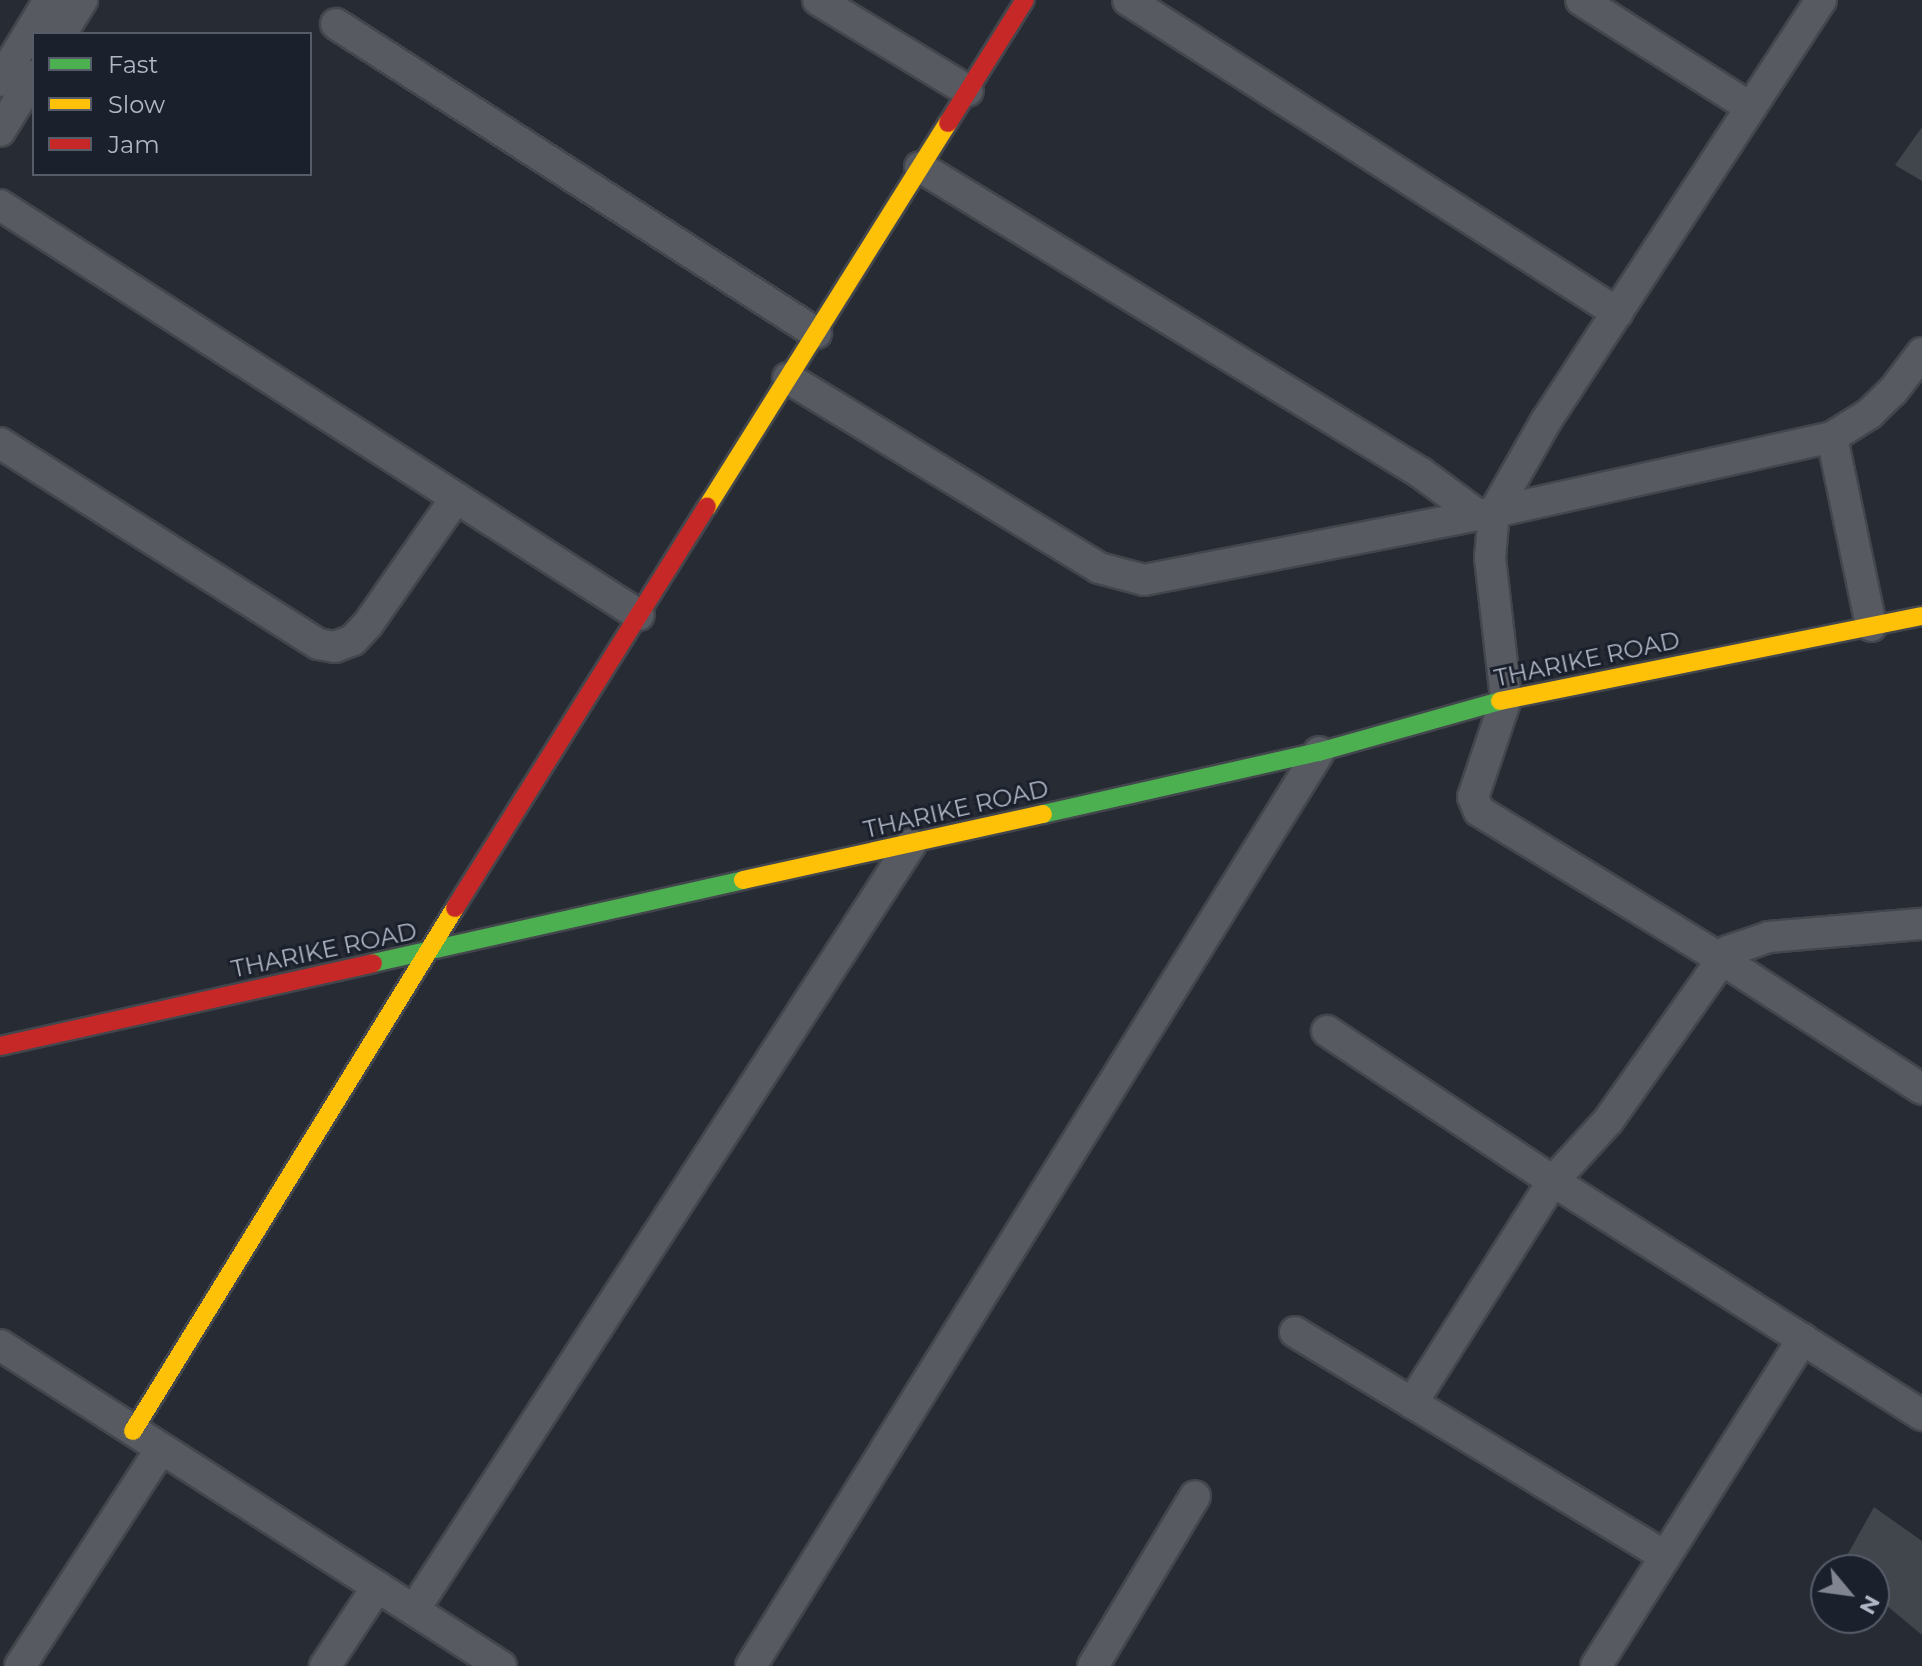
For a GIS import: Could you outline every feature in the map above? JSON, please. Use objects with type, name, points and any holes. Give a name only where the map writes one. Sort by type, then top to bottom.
[{"type":"street","points":[[0,81],[49,0]]},
{"type":"street","points":[[62,32],[82,0]]},
{"type":"street","points":[[818,0],[968,91]]},
{"type":"street","points":[[133,1431],[427,953],[1025,0]]},
{"type":"street","points":[[1128,0],[1618,313]]},
{"type":"street","points":[[1581,0],[1751,108]]},
{"type":"street","points":[[1821,0],[1486,514],[1506,699],[1473,797],[1479,811],[1721,959],[1922,1089]]},
{"type":"street","points":[[336,24],[816,333]]},
{"type":"street","points":[[0,131],[32,79]]},
{"type":"street","points":[[920,167],[1486,514]]},
{"type":"street","points":[[0,205],[639,615]]},
{"type":"street","points":[[788,378],[1099,568],[1133,579],[1486,514],[1832,437],[1869,414],[1893,391],[1922,353]]},
{"type":"street","points":[[1832,437],[1871,626]]},
{"type":"street","points":[[0,443],[318,644],[335,647],[353,640],[368,624],[456,498]]},
{"type":"street","name":"THARIKE ROAD","points":[[0,1046],[1319,752],[1506,699],[1922,616]]},
{"type":"street","points":[[751,1666],[1319,752]]},
{"type":"street","points":[[414,1610],[911,844]]},
{"type":"street","points":[[1412,1403],[1553,1181],[1608,1121],[1728,951],[1769,937],[1922,924]]},
{"type":"street","points":[[1327,1031],[1553,1181],[1922,1415]]},
{"type":"street","points":[[1295,1332],[1665,1556]]},
{"type":"street","points":[[1596,1666],[1803,1339]]},
{"type":"street","points":[[0,1345],[501,1666]]},
{"type":"street","points":[[20,1666],[161,1449]]},
{"type":"street","points":[[1093,1666],[1195,1496]]},
{"type":"street","points":[[325,1666],[377,1587]]},
{"type":"building","points":[[1922,127],[1922,181],[1895,165]]},
{"type":"building","points":[[1874,1507],[1922,1541],[1922,1635],[1890,1608],[1890,1554],[1848,1554]]},
{"type":"traffic: fast","points":[[1043,814],[1319,752],[1500,701]]},
{"type":"traffic: fast","points":[[373,963],[743,880]]},
{"type":"traffic: slow","points":[[707,507],[948,123]]},
{"type":"traffic: slow","points":[[1500,701],[1922,616]]},
{"type":"traffic: slow","points":[[743,880],[1043,814]]},
{"type":"traffic: slow","points":[[133,1431],[455,908]]},
{"type":"traffic: jam","points":[[948,123],[1025,0]]},
{"type":"traffic: jam","points":[[455,908],[707,507]]},
{"type":"traffic: jam","points":[[0,1046],[373,963]]}]
